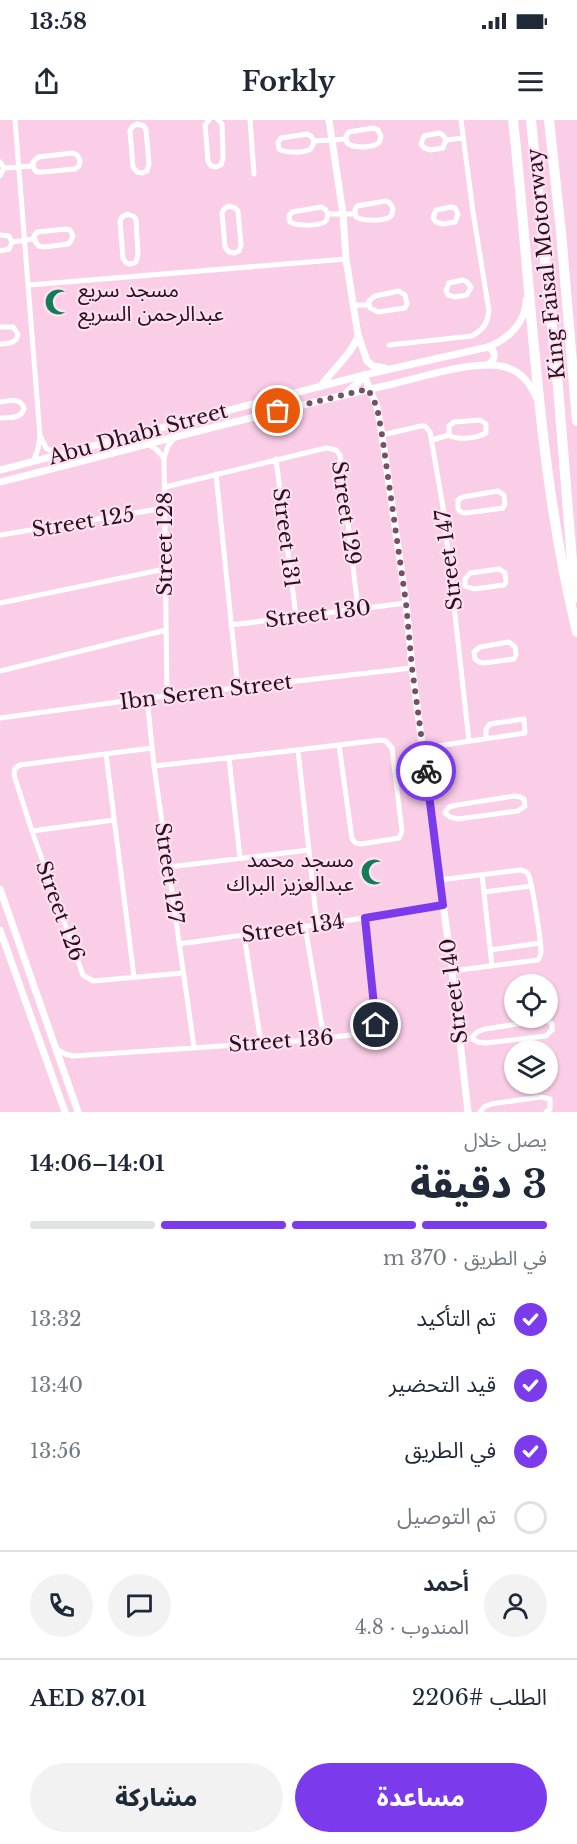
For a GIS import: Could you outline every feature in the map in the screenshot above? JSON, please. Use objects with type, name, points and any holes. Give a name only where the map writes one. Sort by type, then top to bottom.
[{"type":"highway","points":[[513,120],[540,405],[554,515],[577,632]]},
{"type":"highway","name":"King Faisal Motorway","points":[[531,120],[558,387],[577,624]]},
{"type":"highway","name":"King Faisal Motorway","points":[[549,120],[577,421]]},
{"type":"street","points":[[15,120],[40,436],[33,462]]},
{"type":"street","points":[[209,120],[205,125],[208,161],[211,166],[216,167],[221,165],[223,158],[222,124],[218,120]]},
{"type":"street","points":[[250,120],[254,174]]},
{"type":"street","points":[[329,120],[358,335],[367,361],[373,366],[386,370]]},
{"type":"street","points":[[389,345],[472,336],[483,330],[488,321],[489,311],[461,120]]},
{"type":"street","points":[[137,122],[146,130],[149,164],[147,171],[142,173],[137,172],[134,167],[130,131],[137,122]]},
{"type":"street","points":[[374,128],[381,136],[380,142],[376,144],[351,146],[346,139],[352,131],[374,128]]},
{"type":"street","points":[[441,133],[446,140],[445,146],[441,149],[427,149],[422,144],[423,138],[428,134],[441,133]]},
{"type":"street","points":[[307,134],[314,141],[309,150],[283,152],[278,145],[279,140],[284,137],[307,134]]},
{"type":"street","points":[[446,140],[463,138]]},
{"type":"street","points":[[314,141],[346,139]]},
{"type":"street","points":[[73,153],[80,160],[79,166],[75,169],[37,172],[33,166],[33,160],[38,157],[73,153]]},
{"type":"street","points":[[0,176],[2,165],[33,166]]},
{"type":"street","points":[[328,214],[354,214],[360,220],[388,218],[392,215],[393,209],[386,201],[361,205],[356,208],[354,214]]},
{"type":"street","points":[[229,206],[238,211],[241,249],[234,254],[225,247],[222,213],[229,206]]},
{"type":"street","points":[[321,207],[328,214],[323,223],[294,225],[289,219],[290,214],[295,210],[321,207]]},
{"type":"street","points":[[453,207],[458,214],[453,223],[438,223],[433,218],[434,212],[439,208],[453,207]]},
{"type":"street","points":[[458,214],[473,212]]},
{"type":"street","points":[[127,214],[136,219],[138,255],[136,262],[131,264],[126,263],[123,258],[120,221],[127,214]]},
{"type":"street","points":[[66,229],[70,230],[73,236],[72,241],[68,244],[44,247],[37,245],[34,239],[40,231],[66,229]]},
{"type":"street","points":[[0,235],[9,236],[12,242],[9,249],[0,251]]},
{"type":"street","points":[[12,242],[34,239]]},
{"type":"street","points":[[234,254],[234,267]]},
{"type":"street","name":"Abu Dhabi Street","points":[[0,470],[364,375],[498,343],[512,332],[521,320],[526,305],[526,258]]},
{"type":"street","points":[[29,285],[346,259]]},
{"type":"street","points":[[131,264],[133,276]]},
{"type":"street","points":[[465,280],[471,287],[466,296],[451,297],[446,291],[447,285],[452,281],[465,280]]},
{"type":"street","points":[[471,287],[484,284]]},
{"type":"street","points":[[399,291],[405,294],[407,304],[402,309],[378,312],[371,309],[369,305],[370,299],[375,296],[399,291]]},
{"type":"street","points":[[353,305],[369,305]]},
{"type":"street","points":[[0,327],[11,326],[18,334],[13,343],[0,344]]},
{"type":"street","points":[[18,334],[32,332]]},
{"type":"street","points":[[320,387],[337,364],[354,347],[358,335]]},
{"type":"street","points":[[487,365],[495,356],[492,349],[488,347]]},
{"type":"street","name":"Abu Dhabi Street","points":[[0,482],[368,389],[487,365],[505,367],[521,374],[531,386],[540,405]]},
{"type":"street","points":[[368,389],[375,376],[386,370]]},
{"type":"street","points":[[341,396],[354,387],[364,375]]},
{"type":"street","name":"Street 140","points":[[364,375],[377,407],[406,603],[412,668],[468,1112]]},
{"type":"street","points":[[377,407],[380,394],[388,385]]},
{"type":"street","points":[[0,402],[17,400],[24,408],[19,416],[0,418]]},
{"type":"street","points":[[24,408],[38,406]]},
{"type":"street","points":[[382,435],[421,426],[429,429],[432,440],[450,435],[458,438],[482,436],[486,433],[486,424],[480,420],[454,423],[449,426],[450,435]]},
{"type":"street","points":[[40,436],[46,448],[59,455]]},
{"type":"street","name":"Street 128","points":[[167,696],[164,458],[174,438]]},
{"type":"street","name":"Street 147","points":[[432,440],[443,507],[469,741]]},
{"type":"street","points":[[147,444],[164,458]]},
{"type":"street","name":"Street 129","points":[[165,487],[329,447],[338,452],[358,609]]},
{"type":"street","name":"Street 131","points":[[276,459],[296,616]]},
{"type":"street","points":[[216,474],[238,689]]},
{"type":"street","points":[[498,491],[503,494],[505,504],[501,508],[466,513],[459,511],[457,506],[458,500],[463,497],[498,491]]},
{"type":"street","points":[[443,507],[457,506]]},
{"type":"street","name":"Street 125","points":[[0,535],[165,508]]},
{"type":"street","points":[[0,603],[165,569]]},
{"type":"street","points":[[499,569],[504,571],[506,582],[502,586],[474,589],[467,587],[465,582],[465,577],[470,573],[499,569]]},
{"type":"street","points":[[452,583],[465,582]]},
{"type":"street","name":"Street 130","points":[[231,625],[406,603]]},
{"type":"street","points":[[0,671],[166,630]]},
{"type":"street","points":[[509,642],[514,645],[516,655],[512,660],[484,663],[476,661],[475,656],[475,651],[480,647],[509,642]]},
{"type":"street","points":[[461,658],[475,656]]},
{"type":"street","name":"Ibn Seren Street","points":[[0,718],[147,698],[412,668]]},
{"type":"street","name":"Street 127","points":[[147,698],[154,766],[195,1047]]},
{"type":"street","points":[[423,748],[486,739],[525,733],[524,719],[490,724],[486,729],[486,739]]},
{"type":"street","points":[[154,766],[383,740],[391,746],[402,831],[399,838],[361,844],[351,839],[339,745]]},
{"type":"street","name":"Street 126","points":[[152,748],[20,765],[15,768],[14,775],[83,975],[93,981],[183,973]]},
{"type":"street","points":[[298,750],[316,924]]},
{"type":"street","points":[[106,754],[134,977]]},
{"type":"street","points":[[229,758],[240,858]]},
{"type":"street","points":[[431,814],[445,813],[450,818],[458,819],[518,812],[525,806],[524,800],[515,796],[457,804],[449,807],[445,813]]},
{"type":"street","name":"Street 126","points":[[32,831],[114,820]]},
{"type":"street","points":[[169,867],[309,850]]},
{"type":"street","points":[[439,880],[520,870],[528,874],[540,943],[541,954],[538,960],[452,971]]},
{"type":"street","points":[[482,875],[492,966]]},
{"type":"street","points":[[484,892],[531,886]]},
{"type":"street","points":[[0,889],[2,901],[78,1112]]},
{"type":"street","name":"Street 134","points":[[179,944],[443,905]]},
{"type":"street","name":"Street 136","points":[[56,1048],[73,1056],[324,1038],[372,1032],[375,1028],[365,918]]},
{"type":"street","points":[[305,926],[324,1038]]},
{"type":"street","points":[[0,930],[65,1112]]},
{"type":"street","points":[[244,935],[261,1043]]},
{"type":"street","points":[[490,950],[540,943]]},
{"type":"street","points":[[460,1039],[471,1038],[486,1043],[546,1036],[552,1030],[552,1024],[543,1020],[484,1029],[471,1038]]},
{"type":"street","points":[[63,1067],[65,1061],[73,1056]]},
{"type":"street","points":[[480,1112],[491,1104],[541,1097],[550,1099],[550,1109],[546,1112]]},
{"type":"way so far","points":[[278,411],[368,389],[375,400],[406,603],[426,771]]},
{"type":"place","name":"مسجد سريع عبدالرحمن السريع","points":[[58,302]]},
{"type":"place","name":"مسجد محمد عبدالعزيز البراك","points":[[374,872]]},
{"type":"route","points":[[376,1025],[365,918],[443,905],[426,771]]}]
